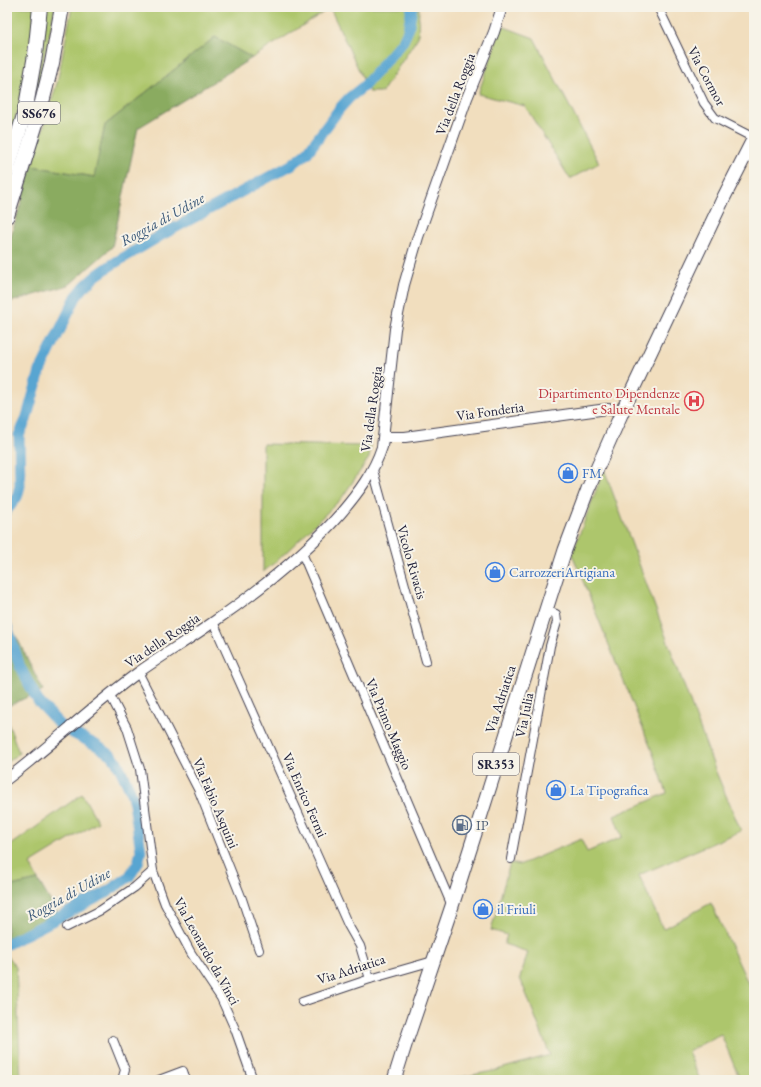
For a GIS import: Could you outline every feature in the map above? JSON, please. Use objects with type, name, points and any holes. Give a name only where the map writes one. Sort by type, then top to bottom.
[{"type":"highway","name":"SS676","points":[[7,171],[25,112],[35,55],[40,7]]},
{"type":"highway","name":"SS676","points":[[7,216],[52,63],[62,7]]},
{"type":"main road","name":"Via Adriatica","points":[[394,1080],[452,906],[565,550],[605,450],[623,410],[724,197],[754,138]]},
{"type":"street","name":"Via della Roggia","points":[[7,778],[23,767],[71,725],[138,672],[213,622],[302,553],[330,526],[348,505],[372,470],[378,458],[384,437],[395,329],[404,285],[418,237],[467,98],[494,32],[502,7]]},
{"type":"street","name":"Via Cormor","points":[[658,7],[704,103],[715,118],[754,138]]},
{"type":"street","name":"Via Fonderia","points":[[384,437],[405,437],[607,409],[623,410]]},
{"type":"street","name":"Vicolo Rivacis","points":[[372,470],[426,661]]},
{"type":"street","name":"Via Primo Maggio","points":[[302,553],[452,906]]},
{"type":"street","name":"Via Julia","points":[[511,859],[550,646],[557,618],[556,614],[545,610]]},
{"type":"street","name":"Via Enrico Fermi","points":[[213,622],[348,925],[360,946],[370,978]]},
{"type":"street","points":[[535,642],[550,646]]},
{"type":"street","name":"Via Fabio Asquini","points":[[138,672],[199,791],[242,899],[259,950]]},
{"type":"street","name":"Via Leonardo da Vinci","points":[[110,695],[127,728],[140,769],[154,871],[165,904],[191,953],[224,1004],[254,1080]]},
{"type":"street","points":[[67,927],[101,910],[135,887],[154,871]]},
{"type":"street","name":"Via Adriatica","points":[[302,1002],[370,978],[433,961]]},
{"type":"street","points":[[113,1040],[125,1070],[122,1080]]},
{"type":"street","points":[[159,1080],[183,1071],[186,1080]]},
{"type":"green space","points":[[7,7],[35,7],[31,44],[7,152]]},
{"type":"green space","points":[[46,7],[55,7],[32,111],[22,145],[41,57]]},
{"type":"green space","points":[[72,7],[419,7],[418,37],[382,92],[369,92],[330,8],[252,58],[215,37],[105,125],[95,177],[32,166],[57,83]]},
{"type":"green space","points":[[502,26],[534,38],[599,163],[570,179],[525,106],[478,94]]},
{"type":"green space","points":[[215,37],[252,58],[138,128],[112,247],[69,285],[7,303],[7,249],[32,166],[94,177],[105,125]]},
{"type":"green space","points":[[263,444],[371,446],[369,458],[341,499],[278,560],[263,572]]},
{"type":"green space","points":[[604,469],[716,772],[741,831],[639,875],[663,929],[711,903],[754,996],[754,1080],[740,1080],[721,1034],[688,1051],[700,1080],[446,1080],[493,1071],[550,1055],[520,978],[528,952],[504,944],[507,935],[491,930],[510,863],[519,865],[581,839],[587,852],[622,837],[614,816],[667,793],[652,751],[572,554]]},
{"type":"green space","points":[[7,618],[43,690],[8,706],[7,704]]},
{"type":"green space","points":[[7,720],[19,753],[7,762]]},
{"type":"green space","points":[[82,794],[98,822],[30,864],[38,880],[7,887],[7,848]]},
{"type":"green space","points":[[38,880],[58,914],[7,938],[7,887]]},
{"type":"green space","points":[[7,956],[16,967],[21,1080],[11,1080],[7,1019]]},
{"type":"waterway","name":"Roggia di Udine","points":[[7,510],[17,497],[20,486],[19,435],[26,420],[40,371],[76,297],[97,275],[113,264],[160,236],[291,165],[307,153],[340,108],[349,98],[364,86],[403,41],[408,30],[412,7]]},
{"type":"waterway","name":"Roggia di Udine","points":[[7,626],[20,667],[38,701],[63,728],[96,745],[111,755],[117,762],[130,790],[134,803],[141,851],[138,863],[129,877],[104,894],[7,944]]},
{"type":"place","name":"Dipartimento Dipendenze e Salute Mentale","points":[[694,401]]},
{"type":"place","name":"FM","points":[[568,473]]},
{"type":"place","name":"CarrozzeriArtigiana","points":[[495,572]]},
{"type":"place","name":"La Tipografica","points":[[556,790]]},
{"type":"place","name":"IP","points":[[462,825]]},
{"type":"place","name":"il Friuli","points":[[483,909]]}]
